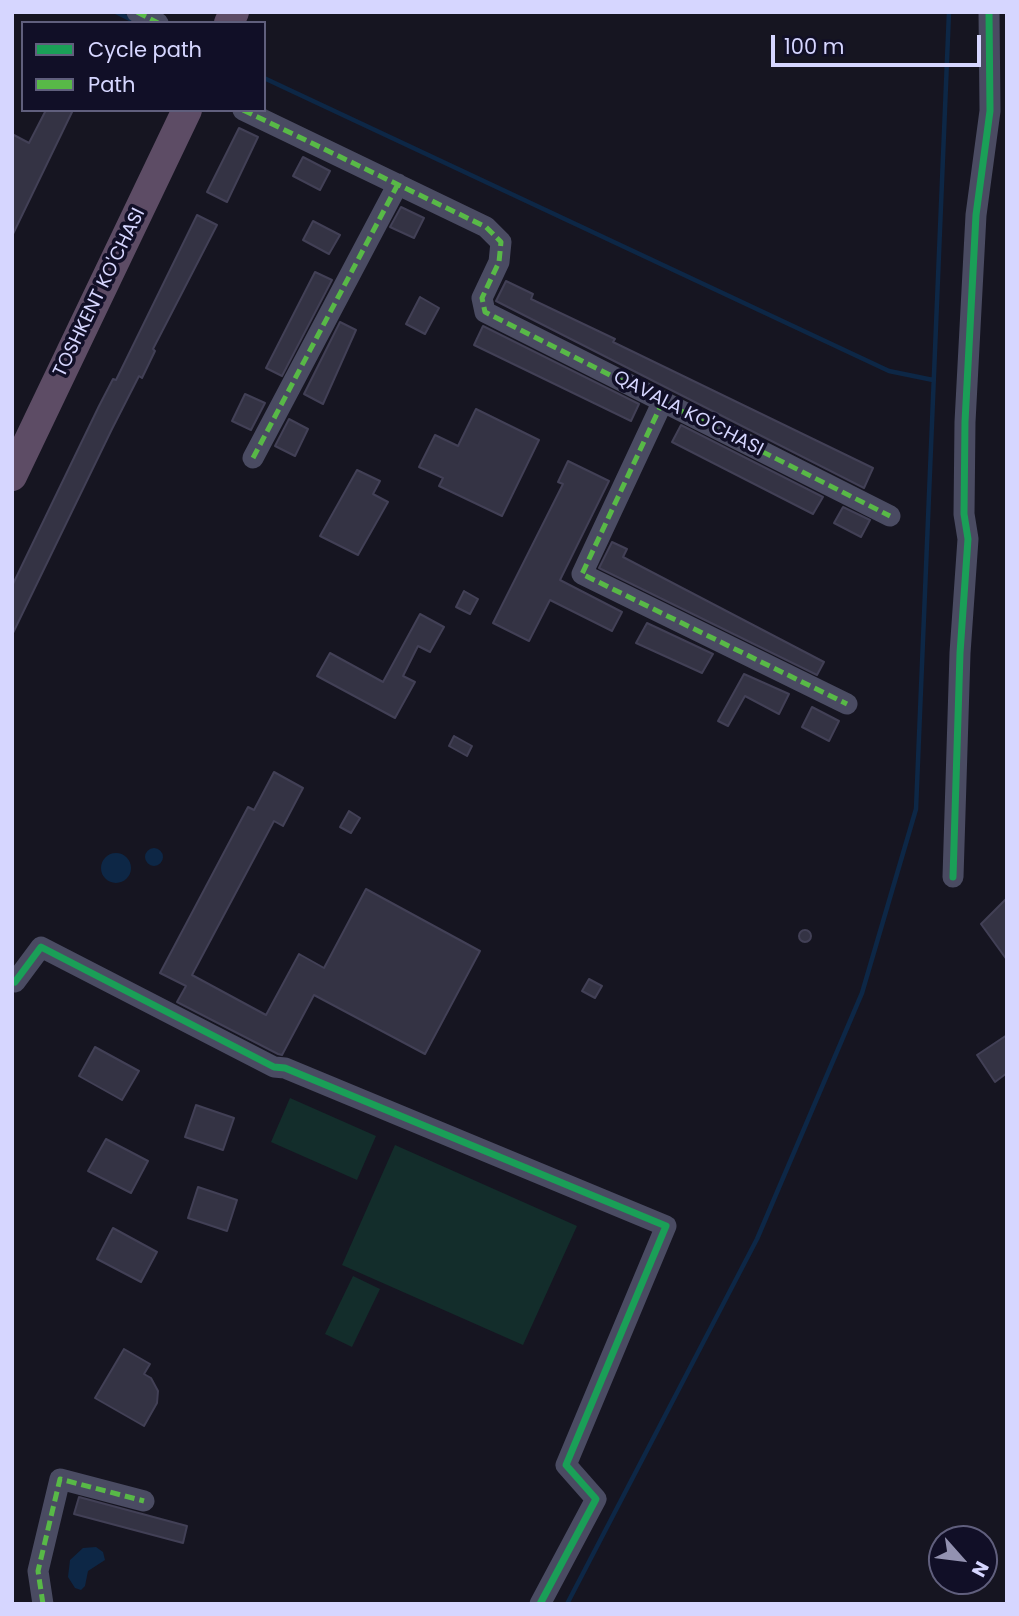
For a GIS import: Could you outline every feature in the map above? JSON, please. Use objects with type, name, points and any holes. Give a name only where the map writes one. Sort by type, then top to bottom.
[{"type":"highway","name":"TOSHKENT KO'CHASI","points":[[12,439],[171,112]]},
{"type":"highway","name":"TOSHKENT KO'CHASI","points":[[12,476],[186,112]]},
{"type":"street","points":[[137,12],[154,21]]},
{"type":"street","points":[[953,877],[960,653],[968,538],[964,514],[965,422],[976,215],[990,111],[989,12]]},
{"type":"street","points":[[247,112],[398,184],[253,458]]},
{"type":"street","name":"QAVALA KO'CHASI","points":[[398,184],[486,227],[501,242],[499,262],[482,298],[485,312],[890,516]]},
{"type":"street","points":[[663,401],[582,574],[847,704]]},
{"type":"street","points":[[12,981],[15,982],[41,947],[274,1067],[285,1068],[666,1226],[566,1465],[596,1499],[540,1604]]},
{"type":"street","points":[[43,1604],[38,1571],[60,1479],[144,1501]]},
{"type":"green space","points":[[290,1098],[376,1136],[357,1180],[271,1142]]},
{"type":"green space","points":[[395,1145],[577,1226],[523,1345],[342,1265]]},
{"type":"green space","points":[[353,1276],[380,1289],[352,1347],[325,1334]]},
{"type":"water","points":[[150,848],[158,848],[163,857],[161,864],[150,866],[145,861],[145,853]]},
{"type":"water","points":[[116,853],[122,854],[130,862],[130,874],[122,882],[116,883],[110,882],[102,874],[101,868],[102,862],[110,854]]},
{"type":"water","points":[[96,1547],[103,1552],[105,1560],[88,1571],[85,1586],[81,1590],[75,1588],[68,1577],[70,1560],[83,1548]]},
{"type":"building","points":[[45,112],[72,112],[12,236],[12,134],[29,143]]},
{"type":"building","points":[[239,128],[258,137],[227,202],[207,192]]},
{"type":"building","points":[[303,157],[330,171],[320,190],[293,176]]},
{"type":"building","points":[[401,207],[424,218],[414,238],[390,227]]},
{"type":"building","points":[[197,215],[217,225],[153,349],[155,351],[142,378],[139,376],[112,429],[12,635],[12,586],[99,406],[113,379],[116,380]]},
{"type":"building","points":[[313,221],[340,235],[329,254],[303,240]]},
{"type":"building","points":[[315,272],[332,280],[282,376],[266,368]]},
{"type":"building","points":[[506,281],[533,294],[531,299],[615,339],[613,342],[873,468],[864,488],[496,301]]},
{"type":"building","points":[[420,297],[439,308],[425,334],[406,324]]},
{"type":"building","points":[[340,322],[356,330],[323,404],[304,394]]},
{"type":"building","points":[[483,326],[639,404],[631,421],[474,345]]},
{"type":"building","points":[[245,394],[265,403],[251,430],[232,421]]},
{"type":"building","points":[[476,409],[539,440],[502,516],[439,486],[443,478],[419,467],[435,435],[458,446]]},
{"type":"building","points":[[289,419],[308,429],[295,456],[275,446]]},
{"type":"building","points":[[681,425],[823,497],[813,514],[672,442]]},
{"type":"building","points":[[568,461],[609,481],[560,580],[622,612],[612,631],[550,600],[529,641],[493,623],[563,484],[558,482]]},
{"type":"building","points":[[357,470],[380,481],[373,494],[388,502],[358,555],[320,536]]},
{"type":"building","points":[[843,507],[870,520],[861,537],[834,523]]},
{"type":"building","points":[[612,542],[627,549],[623,557],[824,662],[817,675],[599,568]]},
{"type":"building","points":[[464,591],[478,599],[470,614],[456,607]]},
{"type":"building","points":[[420,614],[444,627],[430,652],[418,646],[403,676],[415,682],[395,718],[317,676],[330,653],[383,682]]},
{"type":"building","points":[[647,623],[713,654],[702,673],[636,643]]},
{"type":"building","points":[[744,674],[789,694],[779,714],[745,696],[728,726],[718,721]]},
{"type":"building","points":[[812,707],[839,721],[829,741],[802,727]]},
{"type":"building","points":[[454,736],[472,746],[467,756],[449,746]]},
{"type":"building","points":[[274,772],[303,788],[283,826],[274,821],[192,975],[266,1015],[299,954],[324,968],[366,889],[480,951],[425,1054],[314,995],[282,1055],[278,1054],[177,1002],[186,986],[160,973],[248,807],[254,810]]},
{"type":"building","points":[[349,811],[360,818],[351,833],[340,827]]},
{"type":"building","points":[[1007,898],[1007,960],[981,924]]},
{"type":"building","points":[[805,930],[811,936],[805,942],[799,936]]},
{"type":"building","points":[[589,979],[602,986],[595,998],[582,991]]},
{"type":"building","points":[[1007,1035],[1007,1073],[995,1082],[977,1055]]},
{"type":"building","points":[[95,1047],[139,1071],[122,1100],[79,1076]]},
{"type":"building","points":[[196,1105],[234,1118],[223,1150],[185,1137]]},
{"type":"building","points":[[106,1139],[148,1161],[131,1193],[88,1171]]},
{"type":"building","points":[[198,1187],[237,1200],[227,1231],[188,1218]]},
{"type":"building","points":[[113,1228],[157,1252],[141,1282],[97,1259]]},
{"type":"building","points":[[124,1349],[150,1364],[144,1374],[151,1378],[158,1391],[157,1403],[144,1426],[95,1398]]},
{"type":"building","points":[[79,1497],[187,1526],[183,1543],[74,1514]]},
{"type":"waterway","points":[[116,12],[134,21]]},
{"type":"waterway","points":[[567,1604],[757,1239],[862,993],[916,809],[949,12]]},
{"type":"waterway","points":[[266,79],[889,371],[933,380]]},
{"type":"marked path","points":[[137,12],[154,21]]},
{"type":"marked path","points":[[247,112],[486,227],[501,242],[499,262],[482,298],[485,312],[890,516]]},
{"type":"marked path","points":[[253,458],[398,184]]},
{"type":"marked path","points":[[663,401],[582,574],[847,704]]},
{"type":"marked path","points":[[43,1604],[38,1571],[60,1479],[144,1501]]},
{"type":"cycle path","points":[[953,877],[960,653],[968,539],[964,514],[965,422],[976,215],[990,111],[989,12]]},
{"type":"cycle path","points":[[12,980],[15,982],[41,947],[274,1067],[285,1068],[666,1226],[566,1465],[596,1499],[540,1604]]}]
